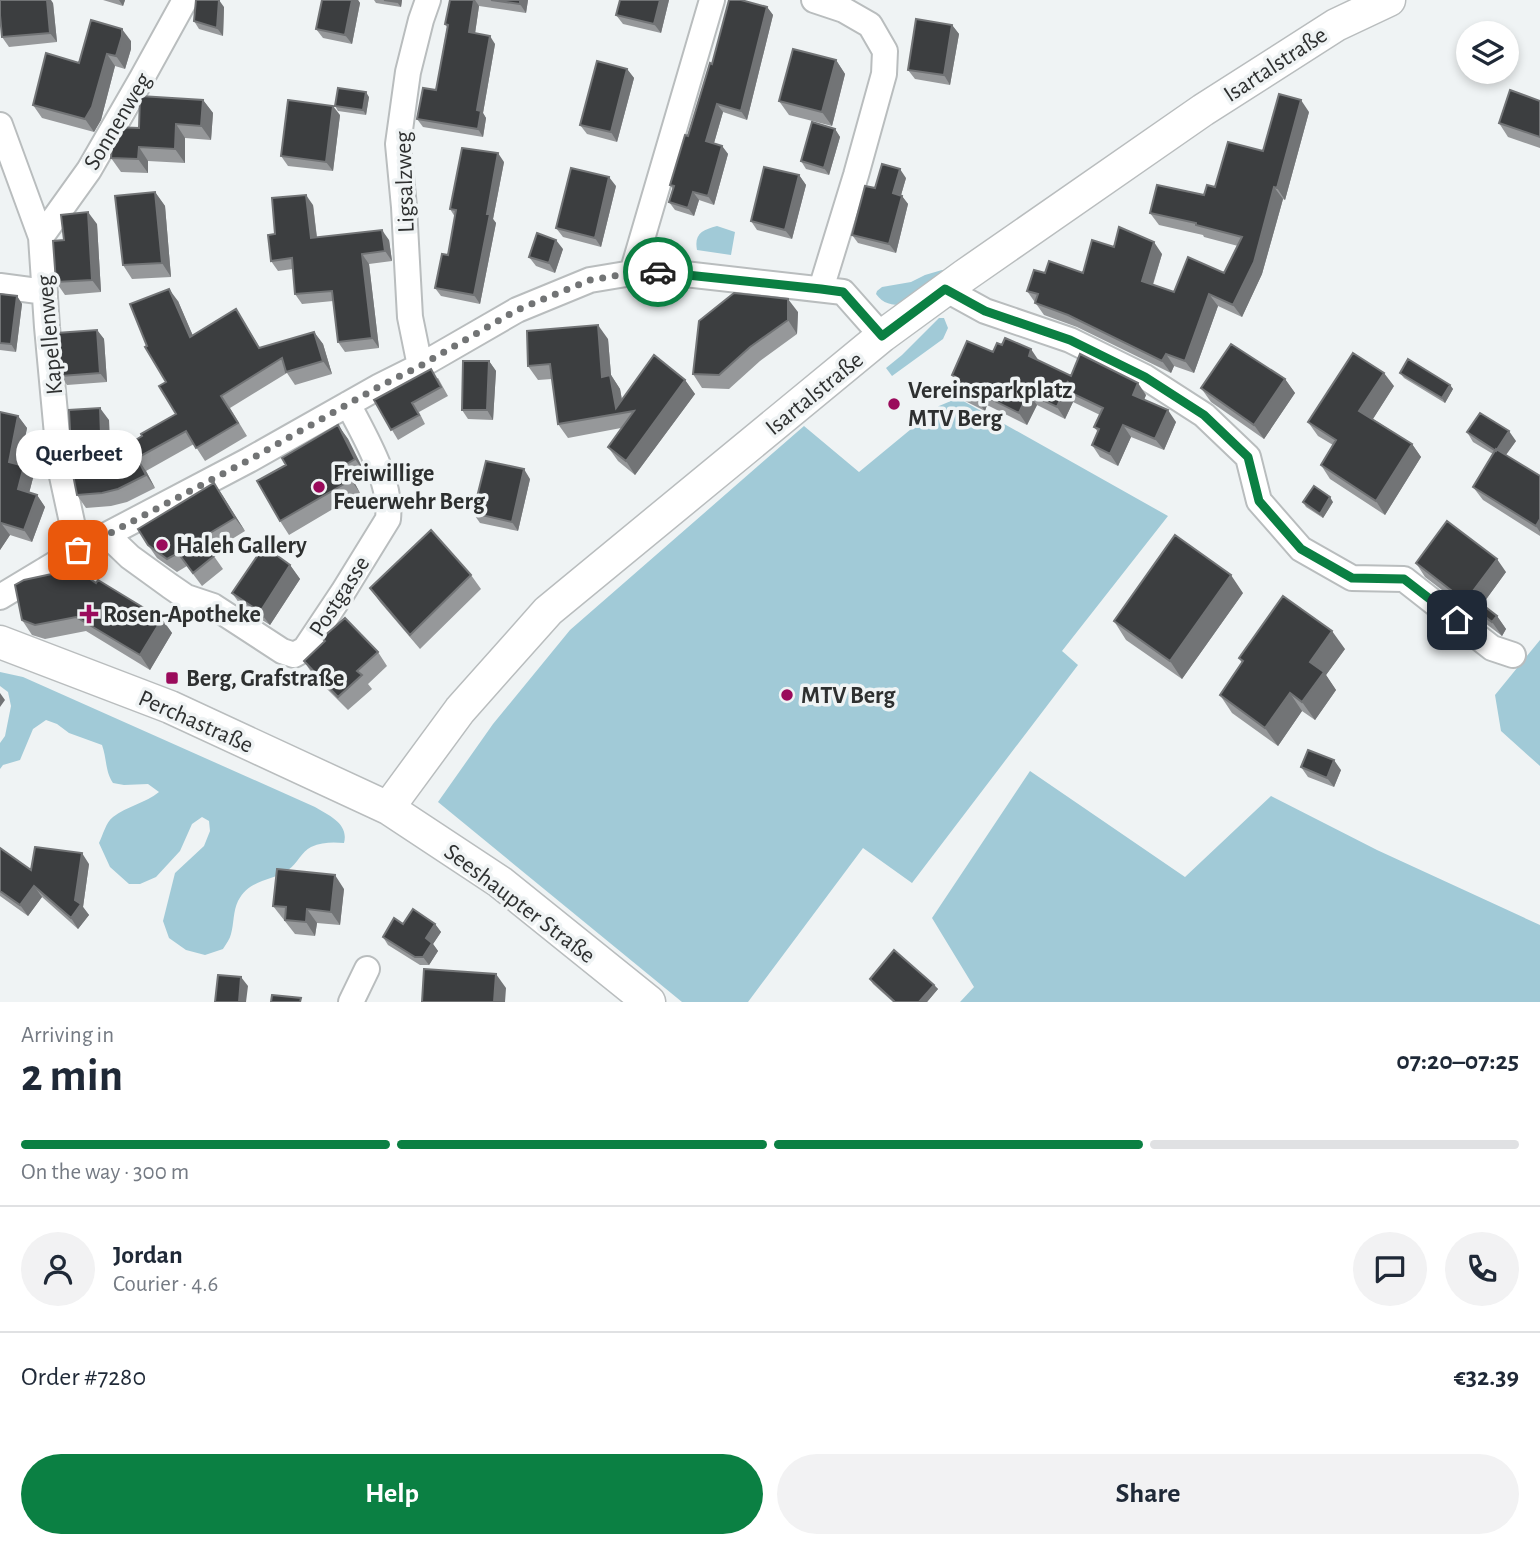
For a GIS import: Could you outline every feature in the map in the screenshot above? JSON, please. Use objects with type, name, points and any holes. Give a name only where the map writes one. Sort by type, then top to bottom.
[{"type":"main road","name":"Isartalstraße","points":[[388,808],[460,710],[548,611],[882,336],[945,289],[1203,110],[1336,24],[1389,0]]},
{"type":"main road","name":"Perchastraße","points":[[0,642],[170,707],[388,808]]},
{"type":"main road","name":"Seeshaupter Straße","points":[[388,808],[500,882],[649,1002]]},
{"type":"street","name":"Sonnenweg","points":[[41,237],[89,170],[185,0]]},
{"type":"street","name":"Ligsalzweg","points":[[420,366],[410,317],[398,144],[408,72],[428,0]]},
{"type":"street","points":[[632,273],[712,0]]},
{"type":"street","points":[[814,0],[844,10],[870,25],[886,51],[881,86],[821,289]]},
{"type":"street","name":"Kapellenweg","points":[[0,125],[41,237],[60,467],[78,550]]},
{"type":"street","points":[[0,597],[78,550],[249,460],[517,310],[590,280],[632,273],[667,272],[843,292],[882,336]]},
{"type":"street","points":[[0,286],[45,292]]},
{"type":"street","points":[[945,289],[985,311],[1070,340],[1145,377],[1204,415],[1248,457],[1259,501],[1301,549],[1352,578],[1404,579],[1492,648],[1513,655]]},
{"type":"street","name":"Postgasse","points":[[107,535],[130,557],[186,597],[213,606],[282,651],[294,654],[305,649],[388,519],[389,506],[379,467],[348,404]]},
{"type":"street","points":[[351,1002],[367,969]]},
{"type":"shaded area","points":[[717,226],[735,232],[731,255],[697,250],[700,233]]},
{"type":"shaded area","points":[[942,270],[952,271],[903,305],[888,303],[876,294],[882,287],[911,282]]},
{"type":"shaded area","points":[[939,318],[944,318],[948,328],[943,339],[892,376],[886,368]]},
{"type":"shaded area","name":"MTV Berg","points":[[958,398],[1168,516],[1062,651],[1078,665],[912,883],[863,848],[748,1002],[682,1002],[438,802],[493,724],[570,630],[804,426],[859,472],[939,406]]},
{"type":"shaded area","points":[[1540,640],[1540,766],[1501,731],[1495,695]]},
{"type":"shaded area","points":[[0,672],[23,677],[315,807],[341,826],[345,836],[344,843],[311,847],[288,870],[248,889],[236,905],[230,936],[223,949],[205,955],[186,950],[169,938],[163,921],[175,873],[204,846],[210,831],[209,821],[202,817],[192,824],[180,851],[156,877],[140,884],[129,884],[110,867],[99,843],[113,817],[159,792],[148,784],[113,783],[102,745],[69,733],[46,720],[33,729],[20,760],[3,765],[0,769],[0,743],[5,736],[11,706],[8,692],[0,686]]},
{"type":"shaded area","points":[[1030,771],[1185,877],[1271,796],[1377,850],[1540,925],[1540,1002],[960,1002],[974,987],[932,918]]},
{"type":"building","points":[[0,0],[47,0],[50,33],[2,37]]},
{"type":"building","points":[[196,0],[219,0],[217,28],[194,21]]},
{"type":"building","points":[[322,0],[352,0],[345,35],[316,29]]},
{"type":"building","points":[[450,0],[474,0],[469,32],[490,36],[477,110],[481,111],[478,129],[417,119],[423,88],[436,90]]},
{"type":"building","points":[[491,0],[520,0],[520,4]]},
{"type":"building","points":[[620,0],[660,0],[654,24],[616,15]]},
{"type":"building","points":[[729,0],[741,0],[767,7],[741,111],[717,104],[706,141],[722,146],[708,196],[693,192],[688,208],[669,202],[674,186],[670,185],[710,63],[712,64]]},
{"type":"building","points":[[916,19],[952,25],[944,75],[908,70]]},
{"type":"building","points":[[91,20],[122,29],[122,36],[116,56],[107,54],[92,107],[85,119],[33,105],[46,53],[79,63]]},
{"type":"building","points":[[793,49],[836,60],[822,112],[779,101]]},
{"type":"building","points":[[597,61],[627,69],[611,132],[580,125]]},
{"type":"building","points":[[338,88],[366,92],[363,110],[335,106]]},
{"type":"building","points":[[1510,90],[1540,101],[1540,137],[1499,123]]},
{"type":"building","points":[[1279,94],[1301,100],[1254,262],[1233,305],[1209,294],[1185,361],[1166,354],[1162,361],[1068,315],[1035,303],[1038,294],[1027,291],[1034,270],[1045,273],[1049,261],[1083,273],[1092,240],[1114,247],[1119,227],[1154,242],[1142,281],[1174,292],[1188,257],[1224,273],[1242,237],[1150,213],[1157,185],[1204,195],[1207,185],[1215,187],[1228,142],[1263,151]]},
{"type":"building","points":[[140,96],[203,100],[201,126],[176,124],[175,149],[139,147],[138,159],[111,158],[113,127],[139,128]]},
{"type":"building","points":[[288,100],[333,106],[326,162],[281,156]]},
{"type":"building","points":[[812,122],[835,129],[824,168],[801,161]]},
{"type":"building","points":[[462,148],[498,153],[487,214],[490,214],[474,295],[435,288],[442,254],[448,255],[456,210],[450,209]]},
{"type":"building","points":[[882,164],[900,169],[893,193],[902,196],[889,244],[852,235],[865,186],[875,188]]},
{"type":"building","points":[[764,167],[799,175],[785,230],[751,221]]},
{"type":"building","points":[[571,168],[609,177],[595,238],[556,228]]},
{"type":"building","points":[[155,192],[162,263],[123,265],[115,196]]},
{"type":"building","points":[[306,195],[311,238],[382,230],[385,251],[362,254],[372,338],[338,342],[332,291],[295,294],[292,258],[271,261],[268,235],[275,234],[272,198]]},
{"type":"building","points":[[88,212],[92,280],[56,282],[53,241],[64,240],[61,215]]},
{"type":"building","points":[[537,233],[556,240],[549,263],[529,257]]},
{"type":"building","points":[[169,289],[190,337],[236,309],[259,348],[314,332],[323,361],[286,372],[282,358],[221,396],[238,423],[196,448],[186,431],[137,458],[146,475],[118,489],[77,495],[72,470],[69,410],[100,408],[102,461],[176,414],[159,386],[166,382],[145,347],[147,346],[130,304]]},
{"type":"building","points":[[734,293],[788,299],[788,320],[750,347],[719,375],[693,374],[699,321]]},
{"type":"building","points":[[0,294],[17,296],[11,344],[0,343]]},
{"type":"building","points":[[598,325],[602,377],[610,375],[616,408],[654,355],[685,380],[626,461],[608,447],[634,411],[558,424],[550,364],[528,366],[527,331]]},
{"type":"building","points":[[97,330],[100,373],[61,376],[57,333]]},
{"type":"building","points":[[1005,338],[1031,349],[1029,356],[1071,376],[1080,354],[1138,383],[1133,395],[1168,410],[1155,439],[1123,425],[1110,454],[1092,445],[1099,429],[1094,427],[1103,408],[1065,390],[1068,381],[1057,407],[1028,393],[1019,413],[979,393],[976,399],[955,388],[959,379],[952,375],[967,341],[993,352],[997,343],[1002,345]]},
{"type":"building","points":[[1231,344],[1285,379],[1254,425],[1201,388]]},
{"type":"building","points":[[1353,353],[1384,373],[1359,411],[1412,444],[1376,501],[1321,465],[1336,440],[1308,422]]},
{"type":"building","points":[[1408,359],[1450,385],[1442,398],[1400,373]]},
{"type":"building","points":[[463,361],[489,361],[487,410],[462,410]]},
{"type":"building","points":[[431,369],[441,387],[412,403],[419,415],[391,430],[374,400]]},
{"type":"building","points":[[0,412],[18,416],[9,462],[24,466],[18,489],[37,495],[24,530],[1,523],[0,525]]},
{"type":"building","points":[[1480,413],[1509,431],[1496,451],[1467,432]]},
{"type":"building","name":"Freiwillige Feuerwehr Berg","points":[[338,425],[355,459],[343,466],[351,480],[280,521],[257,481],[286,465],[282,458]]},
{"type":"building","points":[[1496,449],[1540,476],[1540,519],[1536,526],[1473,487]]},
{"type":"building","points":[[486,461],[524,469],[512,522],[473,513]]},
{"type":"building","points":[[214,483],[235,518],[200,539],[214,556],[193,573],[178,553],[167,559],[148,545],[138,529]]},
{"type":"building","points":[[1314,486],[1330,497],[1320,514],[1303,502]]},
{"type":"building","points":[[1447,521],[1497,559],[1470,595],[1497,616],[1492,622],[1416,563]]},
{"type":"building","points":[[431,530],[471,575],[410,635],[370,588]]},
{"type":"building","points":[[1175,535],[1231,575],[1170,661],[1114,621]]},
{"type":"building","points":[[264,546],[290,565],[260,612],[232,593]]},
{"type":"building","points":[[66,571],[67,577],[80,572],[96,583],[98,580],[162,619],[140,655],[76,617],[35,625],[22,620],[15,585],[24,580]]},
{"type":"building","points":[[1283,596],[1332,631],[1310,662],[1324,672],[1302,702],[1290,693],[1265,728],[1220,695],[1243,661],[1239,658]]},
{"type":"building","points":[[345,618],[378,652],[357,671],[362,675],[338,697],[304,661],[325,641],[322,638]]},
{"type":"building","points":[[1308,750],[1334,760],[1327,778],[1301,767]]},
{"type":"building","points":[[35,847],[82,853],[75,900],[81,904],[71,918],[34,886],[20,905],[0,891],[0,848],[31,870]]},
{"type":"building","points":[[277,869],[335,875],[331,912],[307,909],[306,922],[285,920],[286,907],[273,906]]},
{"type":"building","points":[[413,909],[435,924],[426,938],[432,943],[423,957],[415,957],[383,937],[394,918],[403,924]]},
{"type":"building","points":[[894,950],[934,985],[919,1002],[895,1002],[870,979]]},
{"type":"building","points":[[424,969],[496,974],[494,1002],[422,1002]]},
{"type":"building","points":[[218,975],[241,977],[239,1002],[215,1002]]},
{"type":"building","points":[[272,995],[301,998],[300,1002],[271,1002]]},
{"type":"way so far","points":[[78,550],[249,460],[517,310],[590,280],[658,272]]},
{"type":"place","name":"Vereinsparkplatz MTV Berg","points":[[894,404]]},
{"type":"place","name":"Freiwillige Feuerwehr Berg","points":[[319,487]]},
{"type":"place","name":"Haleh Gallery","points":[[162,545]]},
{"type":"place","name":"Querbeet","points":[[78,550]]},
{"type":"place","name":"Rosen-Apotheke","points":[[89,614]]},
{"type":"place","name":"Berg, Grafstraße","points":[[172,678]]},
{"type":"place","name":"MTV Berg","points":[[787,695]]},
{"type":"route","points":[[658,272],[843,292],[882,336],[945,289],[985,311],[1070,340],[1145,377],[1204,415],[1248,457],[1259,501],[1301,549],[1352,578],[1404,579],[1457,620]]}]
